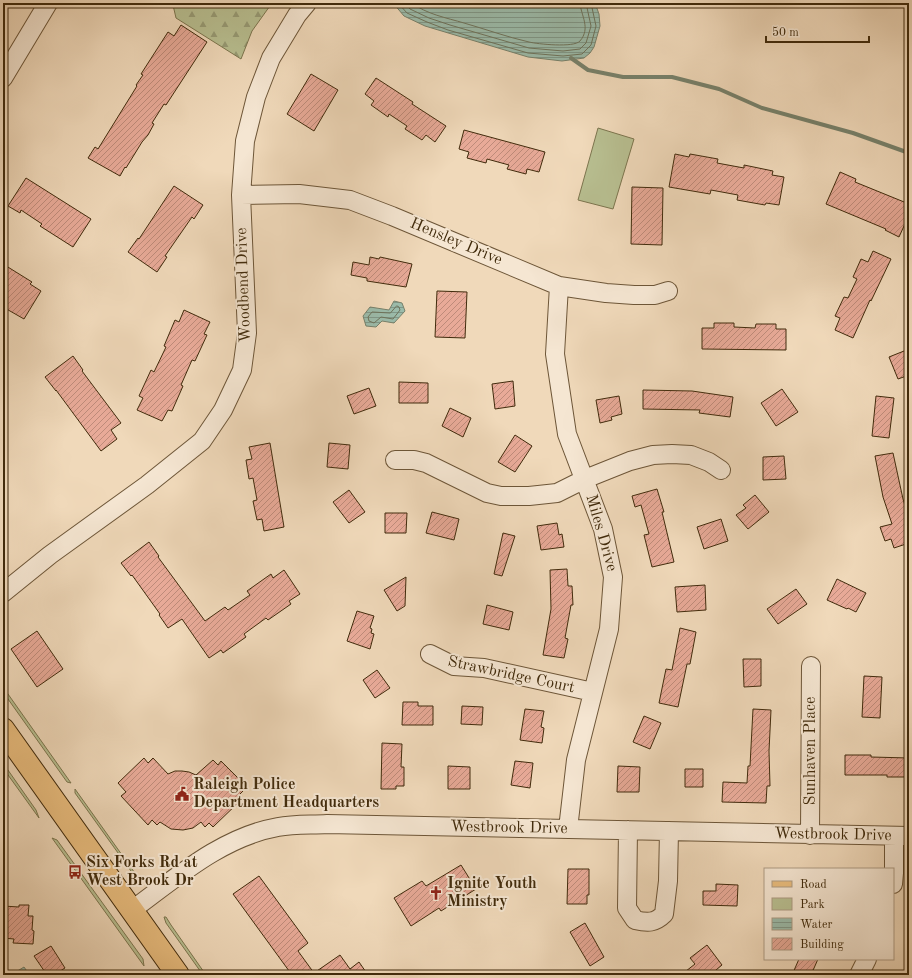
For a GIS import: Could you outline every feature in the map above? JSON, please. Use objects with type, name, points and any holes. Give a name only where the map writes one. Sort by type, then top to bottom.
[{"type":"main road","points":[[3,729],[178,975]]},
{"type":"street","points":[[3,78],[48,3]]},
{"type":"street","name":"Woodbend Drive","points":[[3,593],[50,555],[149,484],[202,441],[223,410],[242,370],[247,333],[241,195],[245,141],[256,97],[271,58],[306,3]]},
{"type":"street","name":"Hensley Drive","points":[[241,195],[299,194],[350,200],[559,286],[606,293],[634,295],[655,295],[668,291]]},
{"type":"street","name":"Miles Drive","points":[[559,286],[555,354],[567,434],[603,529],[614,577],[609,629],[576,760],[568,829]]},
{"type":"street","points":[[395,460],[414,460],[426,463],[486,493],[501,496],[529,496],[557,493],[585,479],[630,460],[653,455],[691,455],[709,462],[721,470]]},
{"type":"street","name":"Strawbridge Court","points":[[430,654],[454,666],[484,668],[594,692]]},
{"type":"street","name":"Sunhaven Place","points":[[810,835],[811,666]]},
{"type":"street","name":"Westbrook Drive","points":[[132,910],[216,850],[244,836],[279,827],[328,824],[902,836]]},
{"type":"street","points":[[628,830],[627,908],[635,920],[643,922],[657,921],[664,914],[668,881],[668,831]]},
{"type":"street","points":[[894,873],[902,836]]},
{"type":"street","points":[[859,975],[866,960]]},
{"type":"green space","points":[[175,3],[272,3],[252,31],[241,59],[176,18],[173,5]]},
{"type":"green space","points":[[598,128],[634,139],[613,209],[578,200]]},
{"type":"green space","points":[[3,687],[71,783],[67,782],[3,692]]},
{"type":"green space","points":[[3,763],[36,810],[39,818],[3,768]]},
{"type":"green space","points":[[75,789],[137,876],[136,878],[75,793]]},
{"type":"green space","points":[[52,838],[57,840],[143,959],[144,966]]},
{"type":"green space","points":[[164,917],[166,917],[206,975],[203,975],[166,923]]},
{"type":"water","points":[[393,3],[595,3],[599,14],[600,26],[594,47],[590,53],[584,58],[562,61],[528,57],[425,26],[404,16]]},
{"type":"water","points":[[394,301],[402,303],[405,311],[394,323],[382,321],[376,327],[366,326],[363,316],[370,307],[389,310]]},
{"type":"water","points":[[24,967],[29,974],[32,972],[34,975],[11,975]]},
{"type":"building","points":[[181,25],[207,42],[166,105],[164,104],[152,123],[154,124],[148,135],[120,176],[88,158],[95,147],[98,149],[137,86],[136,85],[143,75],[141,74],[168,32],[174,36]]},
{"type":"building","points":[[311,74],[338,90],[314,131],[287,114]]},
{"type":"building","points":[[376,78],[446,126],[435,142],[426,135],[422,140],[405,129],[407,126],[389,114],[388,117],[371,105],[374,101],[365,94]]},
{"type":"building","points":[[464,130],[545,152],[539,172],[527,169],[526,174],[507,169],[509,165],[487,159],[486,163],[467,158],[469,152],[459,149]]},
{"type":"building","points":[[675,154],[689,157],[690,154],[718,159],[717,163],[744,168],[744,165],[773,171],[772,175],[784,177],[779,205],[766,203],[765,205],[737,200],[738,195],[711,190],[710,194],[669,187]]},
{"type":"building","points":[[840,172],[856,179],[855,182],[909,204],[909,215],[899,237],[885,230],[886,229],[826,204]]},
{"type":"building","points":[[26,178],[91,219],[73,247],[40,226],[42,224],[21,210],[20,213],[8,206]]},
{"type":"building","points":[[174,186],[203,205],[194,219],[192,217],[165,256],[167,257],[157,272],[128,252],[138,238],[139,239]]},
{"type":"building","points":[[632,187],[663,188],[662,245],[631,244]]},
{"type":"building","points":[[873,251],[891,259],[853,338],[835,330],[840,318],[835,316],[844,297],[848,298],[857,279],[853,277],[861,259],[868,262]]},
{"type":"building","points":[[370,257],[379,259],[380,257],[412,264],[406,287],[367,281],[367,278],[351,275],[353,262],[369,265]]},
{"type":"building","points":[[3,264],[32,282],[30,284],[41,291],[24,319],[3,307]]},
{"type":"building","points":[[437,291],[467,292],[465,338],[435,337]]},
{"type":"building","points":[[184,310],[210,322],[204,334],[207,335],[195,361],[192,360],[172,411],[168,410],[162,421],[137,410],[143,398],[139,396],[151,370],[154,372],[166,347],[164,346],[175,320],[179,322]]},
{"type":"building","points":[[714,323],[734,323],[734,327],[755,328],[756,324],[776,324],[776,329],[786,329],[786,350],[702,349],[702,328],[714,328]]},
{"type":"building","points":[[909,349],[909,375],[898,379],[889,357]]},
{"type":"building","points":[[73,356],[83,370],[82,371],[121,423],[111,430],[117,439],[101,451],[45,377]]},
{"type":"building","points":[[513,381],[515,406],[495,409],[492,384]]},
{"type":"building","points":[[399,382],[428,383],[428,403],[399,403]]},
{"type":"building","points":[[369,388],[376,406],[354,414],[347,396]]},
{"type":"building","points":[[782,389],[798,412],[776,426],[761,403]]},
{"type":"building","points":[[643,390],[692,391],[733,397],[730,417],[699,413],[700,410],[643,409]]},
{"type":"building","points":[[619,396],[622,414],[611,417],[612,420],[600,423],[596,400]]},
{"type":"building","points":[[876,396],[894,398],[889,438],[872,436]]},
{"type":"building","points":[[450,408],[471,418],[463,437],[442,426]]},
{"type":"building","points":[[515,435],[532,446],[515,472],[498,462]]},
{"type":"building","points":[[270,443],[284,527],[264,531],[262,519],[257,520],[253,501],[257,500],[253,478],[249,479],[246,460],[252,459],[249,447]]},
{"type":"building","points":[[329,443],[350,445],[348,469],[327,467]]},
{"type":"building","points":[[893,453],[903,499],[906,509],[909,508],[909,543],[894,548],[891,539],[885,541],[880,527],[892,524],[883,497],[875,456]]},
{"type":"building","points":[[784,456],[786,479],[763,480],[763,457]]},
{"type":"building","points":[[657,489],[664,512],[662,512],[674,562],[652,567],[644,535],[649,534],[641,505],[635,507],[632,496]]},
{"type":"building","points":[[349,490],[365,512],[349,523],[333,502]]},
{"type":"building","points":[[755,495],[769,512],[748,529],[736,515],[746,508],[743,505]]},
{"type":"building","points":[[432,512],[459,519],[454,540],[426,533]]},
{"type":"building","points":[[385,513],[407,513],[406,533],[385,533]]},
{"type":"building","points":[[721,519],[728,541],[704,549],[697,527]]},
{"type":"building","points":[[557,523],[559,535],[562,534],[564,547],[541,550],[537,526]]},
{"type":"building","points":[[503,533],[515,536],[502,576],[494,574]]},
{"type":"building","points":[[149,542],[159,556],[158,557],[205,621],[225,607],[228,610],[250,595],[247,591],[271,574],[273,578],[284,570],[300,594],[289,601],[291,604],[268,620],[266,618],[244,634],[246,637],[223,653],[221,650],[209,658],[182,619],[168,628],[159,615],[160,614],[132,575],[131,576],[121,563]]},
{"type":"building","points":[[567,569],[568,586],[572,586],[573,605],[571,605],[565,638],[568,639],[564,658],[543,655],[551,609],[550,570]]},
{"type":"building","points":[[406,577],[405,606],[397,611],[384,590]]},
{"type":"building","points":[[837,579],[866,593],[856,612],[827,600]]},
{"type":"building","points":[[705,585],[706,610],[677,612],[675,587]]},
{"type":"building","points":[[796,589],[807,604],[778,624],[767,609]]},
{"type":"building","points":[[487,605],[513,612],[509,630],[483,624]]},
{"type":"building","points":[[357,611],[374,616],[370,628],[372,629],[371,633],[374,634],[370,649],[347,641]]},
{"type":"building","points":[[680,628],[696,632],[690,664],[687,664],[678,707],[659,703],[666,669],[672,670]]},
{"type":"building","points":[[37,631],[63,669],[37,687],[11,649]]},
{"type":"building","points":[[743,659],[761,659],[761,686],[744,687]]},
{"type":"building","points":[[377,670],[390,688],[375,698],[363,680]]},
{"type":"building","points":[[864,676],[882,677],[880,718],[862,717]]},
{"type":"building","points":[[403,702],[418,702],[418,706],[433,706],[433,725],[402,725]]},
{"type":"building","points":[[462,706],[483,707],[482,725],[461,724]]},
{"type":"building","points":[[525,709],[544,711],[541,727],[544,728],[542,743],[520,740]]},
{"type":"building","points":[[753,709],[771,710],[769,751],[770,786],[767,786],[766,803],[722,802],[723,782],[747,783],[748,766],[750,766]]},
{"type":"building","points":[[644,716],[661,723],[650,749],[633,742]]},
{"type":"building","points":[[382,743],[402,744],[401,767],[404,767],[404,786],[396,786],[396,789],[381,789]]},
{"type":"building","points":[[845,755],[871,755],[871,757],[909,758],[909,777],[887,777],[887,775],[845,775]]},
{"type":"building","name":"Raleigh Police Department Headquarters","points":[[144,758],[148,763],[153,758],[168,774],[175,771],[182,771],[196,775],[213,760],[218,765],[221,761],[247,787],[238,796],[241,800],[213,827],[209,823],[205,827],[201,822],[193,828],[183,830],[171,829],[160,822],[157,825],[152,820],[148,825],[121,796],[126,792],[118,783]]},
{"type":"building","points":[[515,761],[533,763],[530,788],[511,785]]},
{"type":"building","points":[[448,766],[470,767],[470,789],[448,789]]},
{"type":"building","points":[[618,766],[640,767],[639,792],[617,792]]},
{"type":"building","points":[[685,769],[703,769],[703,787],[685,787]]},
{"type":"building","name":"Ignite Youth Ministry","points":[[461,865],[476,889],[441,911],[439,908],[411,926],[394,898],[422,881],[426,886]]},
{"type":"building","points":[[568,869],[589,869],[589,895],[587,895],[587,904],[567,904]]},
{"type":"building","points":[[259,876],[308,943],[298,951],[314,973],[340,955],[350,969],[359,962],[368,975],[292,975],[233,894]]},
{"type":"building","points":[[716,884],[738,885],[737,906],[703,905],[703,891],[716,891]]},
{"type":"building","points":[[19,905],[29,905],[28,916],[33,916],[33,944],[13,943],[14,939],[3,938],[3,906],[19,907]]},
{"type":"building","points":[[585,923],[604,957],[590,966],[570,932]]},
{"type":"building","points":[[707,945],[722,965],[710,975],[681,975],[695,964],[690,958]]},
{"type":"building","points":[[51,946],[65,968],[54,975],[47,975],[34,956]]},
{"type":"building","points":[[799,960],[818,960],[811,975],[792,975]]},
{"type":"waterway","points":[[571,58],[588,70],[623,77],[672,77],[719,89],[762,108],[853,133],[909,153]]},
{"type":"place","name":"Raleigh Police Department Headquarters","points":[[182,794]]},
{"type":"place","name":"Six Forks Rd at West Brook Dr","points":[[75,872]]},
{"type":"place","name":"Ignite Youth Ministry","points":[[436,893]]}]
